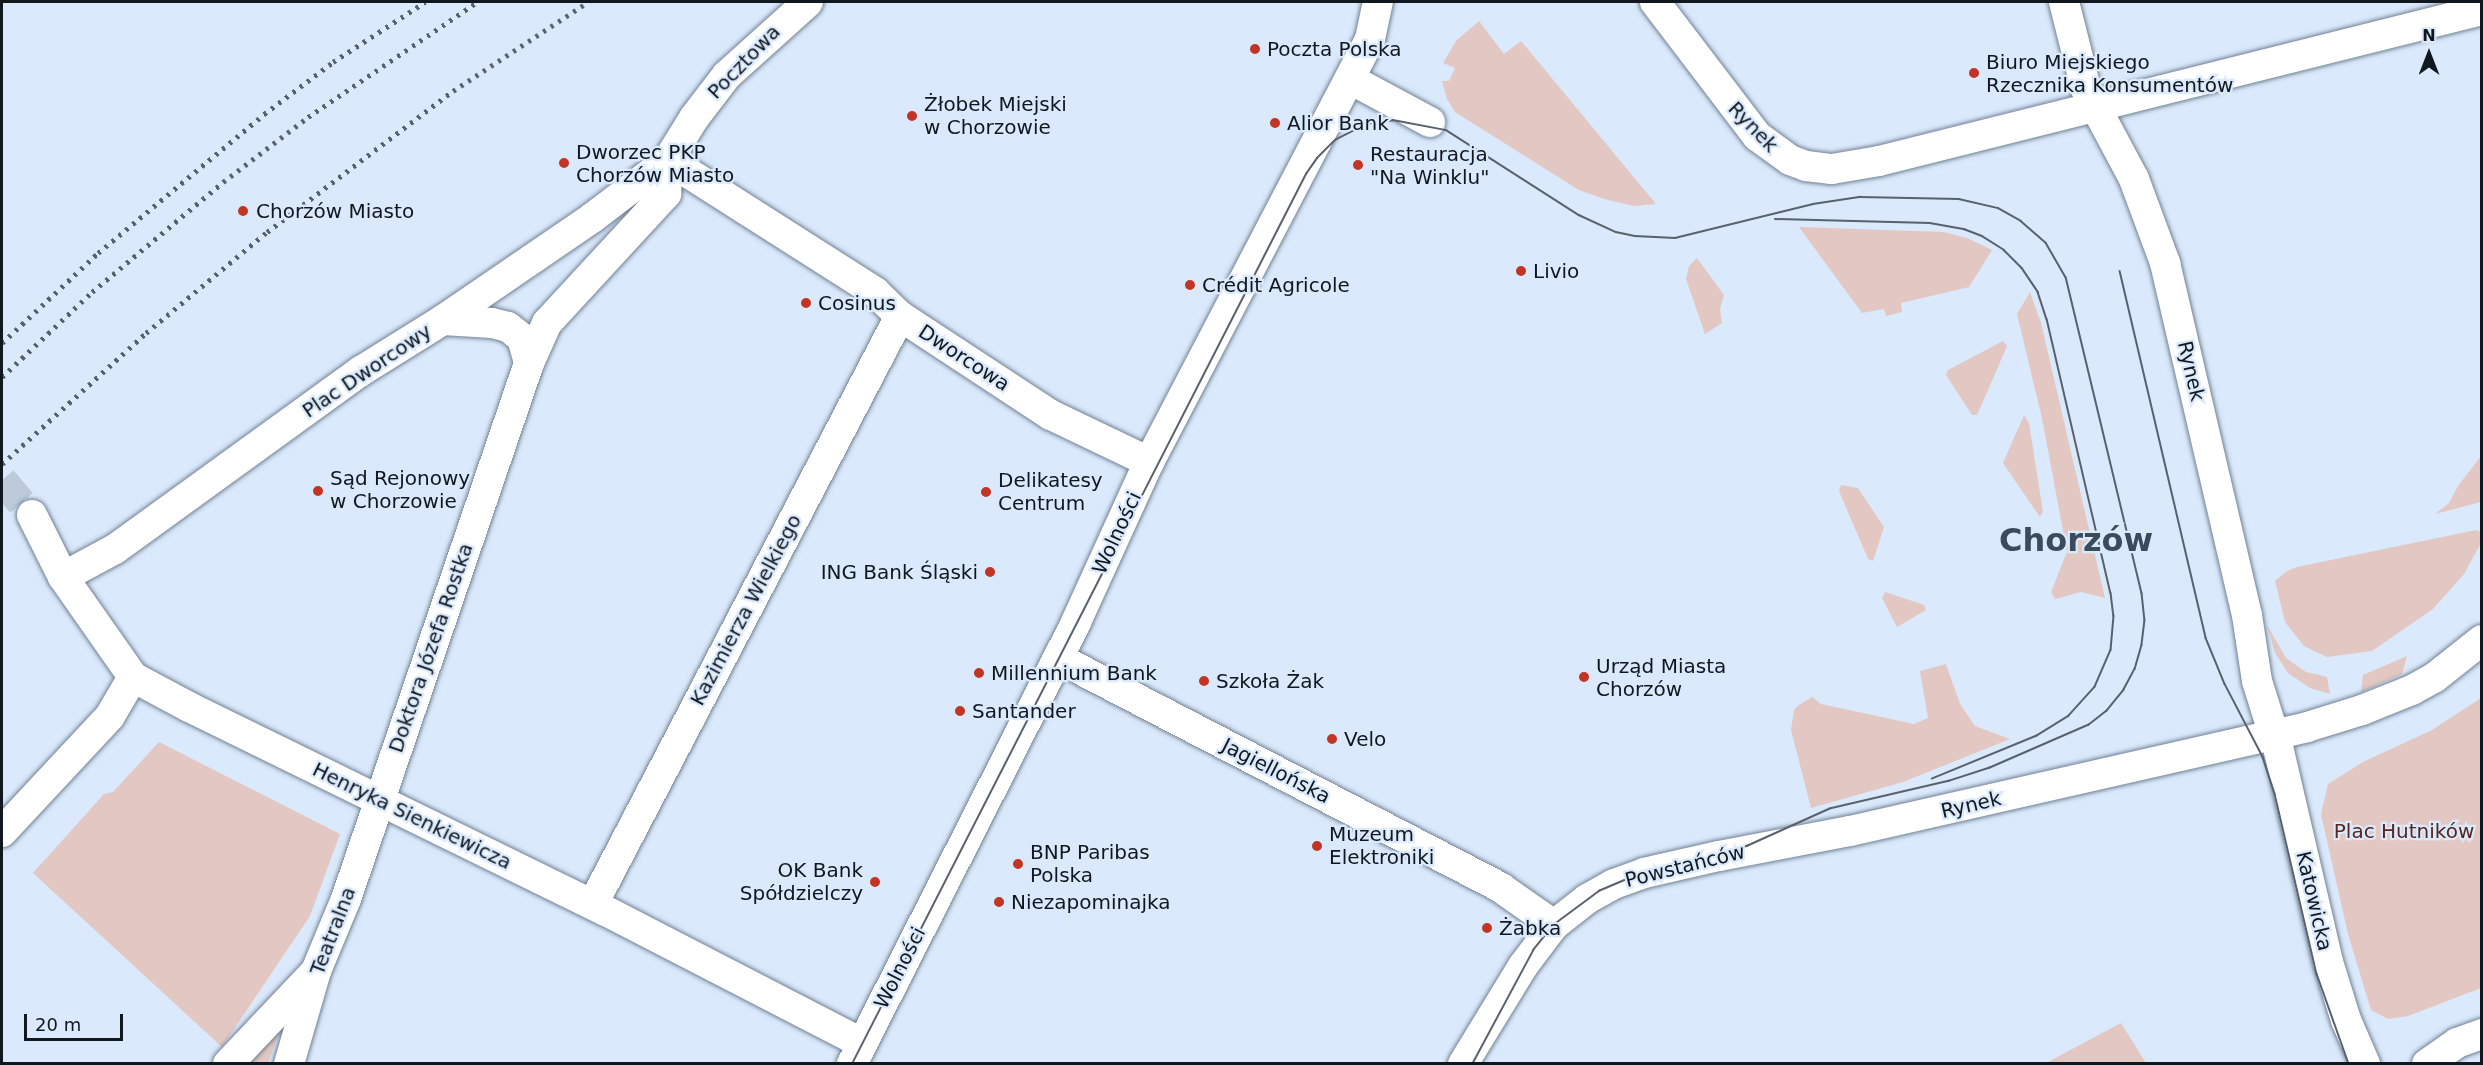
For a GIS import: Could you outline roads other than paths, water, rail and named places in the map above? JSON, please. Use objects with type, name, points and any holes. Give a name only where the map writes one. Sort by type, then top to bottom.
[{"type":"street","name":"Pocztowa","points":[[668,160],[694,118],[727,75],[808,2]]},
{"type":"street","name":"Wolności","points":[[857,1053],[1058,658],[1149,462],[1370,39],[1378,2]]},
{"type":"street","name":"Rynek","points":[[1655,2],[1757,136],[1782,156],[1806,166],[1832,169],[1861,165],[2096,107],[2134,179],[2165,262],[2247,615],[2257,681],[2273,735],[1850,831]]},
{"type":"street","points":[[2064,2],[2082,75],[2096,107],[2481,10]]},
{"type":"street","points":[[1350,79],[1430,122]]},
{"type":"street","name":"Dworcowa","points":[[668,160],[875,292],[900,316],[1051,415],[1149,462]]},
{"type":"street","name":"Plac Dworcowy","points":[[63,577],[115,549],[361,371],[442,320],[592,218],[668,160]]},
{"type":"street","name":"Doktora Józefa Rostka","points":[[381,799],[529,363],[547,323],[666,194],[668,160]]},
{"type":"street","name":"Kazimierza Wielkiego","points":[[593,904],[900,316]]},
{"type":"street","points":[[442,320],[492,323],[517,331],[525,345],[529,363]]},
{"type":"street","name":"Henryka Sienkiewicza","points":[[32,515],[63,577],[133,677],[189,707],[593,904],[857,1053]]},
{"type":"street","points":[[2273,735],[2352,714],[2388,701],[2434,678],[2481,640]]},
{"type":"street","name":"Jagiellońska","points":[[1058,658],[1501,888],[1554,926]]},
{"type":"street","points":[[2,832],[110,716],[133,677]]},
{"type":"street","name":"Katowicka","points":[[2273,735],[2328,962],[2346,1020],[2365,1064]]},
{"type":"street","name":"Teatralna","points":[[289,1064],[316,971],[346,899],[381,799]]},
{"type":"street","name":"Powstańców","points":[[1463,1064],[1523,966],[1554,926],[1587,899],[1633,877],[1719,856],[1850,831]]},
{"type":"street","points":[[228,1064],[316,971]]},
{"type":"street","points":[[2427,1064],[2457,1043],[2481,1034]]},
{"type":"tunnel","points":[[2,480],[32,515]]},
{"type":"tram line","points":[[852,1064],[1306,174],[1317,158],[1335,140],[1366,124],[1393,120],[1446,130],[1579,215],[1616,232],[1635,236],[1675,238],[1813,204],[1860,197],[1959,199],[1998,208],[2021,221],[2046,243],[2066,277],[2142,593],[2145,620],[2142,645],[2135,669],[2124,690],[2107,711],[2089,725],[1990,768],[1950,781],[1830,809],[1748,846],[1719,856],[1633,877],[1600,891],[1554,925],[1534,950],[1473,1064]]},
{"type":"tram line","points":[[1775,219],[1930,223],[1964,229],[1982,236],[2004,250],[2022,268],[2038,292],[2047,319],[2111,593],[2114,616],[2111,650],[2095,687],[2069,716],[2037,736],[1932,779]]},
{"type":"tram line","points":[[2120,271],[2206,638],[2225,684],[2263,757],[2275,794],[2317,974],[2349,1064]]},
{"type":"railway","points":[[2,343],[98,253],[264,114],[333,62],[425,2]]},
{"type":"railway","points":[[2,377],[92,292],[223,182],[308,117],[477,2]]},
{"type":"railway","points":[[2,464],[146,333],[267,232],[453,91],[588,2]]},
{"type":"place","name":"Poczta Polska","points":[[1255,49]]},
{"type":"place","name":"Biuro Miejskiego Rzecznika Konsumentów","points":[[1974,73]]},
{"type":"place","name":"Żłobek Miejski w Chorzowie","points":[[912,116]]},
{"type":"place","name":"Alior Bank","points":[[1275,123]]},
{"type":"place","name":"Dworzec PKP Chorzów Miasto","points":[[564,163]]},
{"type":"place","name":"Restauracja \"Na Winklu\"","points":[[1358,165]]},
{"type":"place","name":"Chorzów Miasto","points":[[243,211]]},
{"type":"place","name":"Livio","points":[[1521,271]]},
{"type":"place","name":"Crédit Agricole","points":[[1190,285]]},
{"type":"place","name":"Cosinus","points":[[806,303]]},
{"type":"place","name":"Sąd Rejonowy w Chorzowie","points":[[318,491]]},
{"type":"place","name":"Delikatesy Centrum","points":[[986,492]]},
{"type":"place","name":"ING Bank Śląski","points":[[990,572]]},
{"type":"place","name":"Millennium Bank","points":[[979,673]]},
{"type":"place","name":"Urząd Miasta Chorzów","points":[[1584,677]]},
{"type":"place","name":"Szkoła Żak","points":[[1204,681]]},
{"type":"place","name":"Santander","points":[[960,711]]},
{"type":"place","name":"Velo","points":[[1332,739]]},
{"type":"place","name":"Muzeum Elektroniki","points":[[1317,846]]},
{"type":"place","name":"BNP Paribas Polska","points":[[1018,864]]},
{"type":"place","name":"OK Bank Spółdzielczy","points":[[875,882]]},
{"type":"place","name":"Niezapominajka","points":[[999,902]]},
{"type":"place","name":"Żabka","points":[[1487,928]]},
{"type":"district","name":"Chorzów","points":[[2076,540]]},
{"type":"park label","name":"Plac Hutników","points":[[2404,831]]}]
